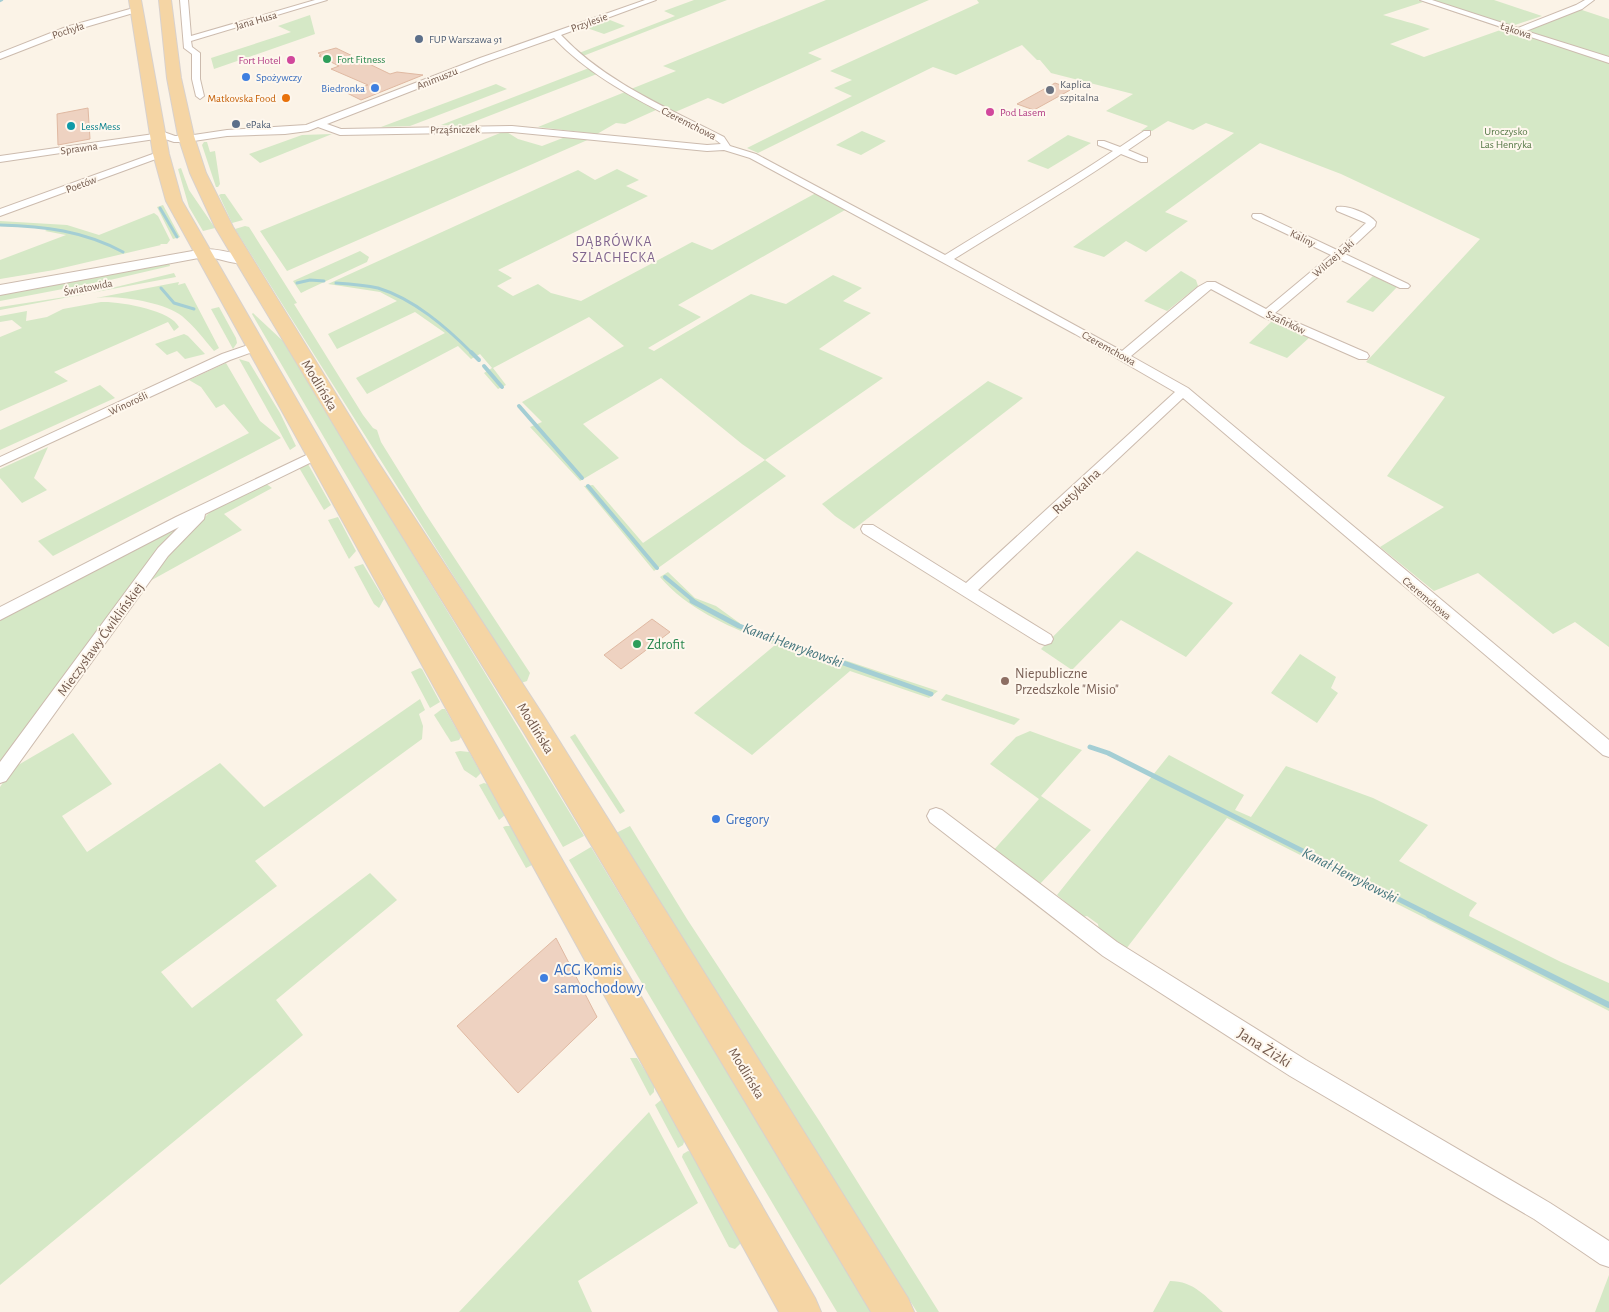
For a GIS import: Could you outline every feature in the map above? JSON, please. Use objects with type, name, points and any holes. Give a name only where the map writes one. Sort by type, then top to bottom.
[{"type":"main road","name":"Modlińska","points":[[165,0],[183,49],[188,139],[191,154],[204,190],[236,247],[366,460],[533,723],[894,1312]]},
{"type":"main road","points":[[136,4],[162,155],[174,201],[207,255],[317,454],[801,1312]]},
{"type":"street","name":"Modlińska","points":[[183,49],[184,0]]},
{"type":"street","name":"Jana Husa","points":[[183,49],[323,0]]},
{"type":"street","name":"Przylesie","points":[[554,34],[652,0]]},
{"type":"street","name":"Łąkowa","points":[[1424,0],[1609,60]]},
{"type":"street","points":[[1518,31],[1590,0]]},
{"type":"street","name":"Pochyła","points":[[0,56],[136,4]]},
{"type":"street","name":"Animuszu","points":[[321,124],[554,34]]},
{"type":"street","name":"Czeremchowa","points":[[554,34],[595,70],[648,102],[721,139],[726,144],[725,147],[753,156],[779,168],[1123,356],[1183,391],[1609,750]]},
{"type":"street","points":[[183,49],[184,54],[196,55]]},
{"type":"street","points":[[183,49],[196,55]]},
{"type":"street","points":[[196,55],[196,79],[200,96]]},
{"type":"street","points":[[158,134],[174,139],[188,139],[227,132],[295,130],[321,124]]},
{"type":"street","name":"Prząśniczek","points":[[321,124],[340,132],[512,129],[707,148],[725,147]]},
{"type":"street","points":[[946,260],[1042,199],[1066,187],[1147,133]]},
{"type":"street","name":"Sprawna","points":[[0,159],[158,134]]},
{"type":"street","points":[[162,155],[175,144],[188,139]]},
{"type":"street","points":[[1101,143],[1144,160]]},
{"type":"street","name":"Poetów","points":[[0,213],[162,155]]},
{"type":"street","name":"Wilczej Łąki","points":[[1267,314],[1338,255],[1371,222],[1363,216],[1341,209]]},
{"type":"street","name":"Kaliny","points":[[1257,216],[1404,286]]},
{"type":"street","points":[[207,255],[222,246],[236,247]]},
{"type":"street","points":[[207,255],[236,247]]},
{"type":"street","name":"Światowida","points":[[0,304],[112,283],[174,263],[207,255]]},
{"type":"street","name":"Światowida","points":[[0,290],[174,263]]},
{"type":"street","points":[[1123,356],[1202,288],[1211,284]]},
{"type":"street","name":"Szafirków","points":[[1211,284],[1267,314],[1362,356]]},
{"type":"street","name":"Winorośli","points":[[0,462],[226,357],[257,346]]},
{"type":"street","name":"Rustykalna","points":[[968,590],[1183,391]]},
{"type":"street","name":"Mieczysławy Ćwiklińskiej","points":[[0,614],[206,508],[317,454]]},
{"type":"street","name":"Mieczysławy Ćwiklińskiej","points":[[0,776],[163,552],[206,508]]},
{"type":"street","points":[[868,529],[1045,639]]},
{"type":"street","name":"Jana Żiżki","points":[[936,816],[1110,948],[1298,1068],[1542,1211],[1609,1255]]},
{"type":"green space","points":[[694,0],[727,0],[583,56],[579,53],[675,16],[664,11]]},
{"type":"green space","points":[[826,0],[929,0],[808,53],[822,59],[723,104],[708,98],[673,113],[631,89],[676,71],[663,66]]},
{"type":"green space","name":"Uroczysko Las Henryka","points":[[977,0],[1418,0],[1423,2],[1383,15],[1430,29],[1390,44],[1424,57],[1506,28],[1609,63],[1609,647],[1575,622],[1553,634],[1478,573],[1434,591],[1380,547],[1444,507],[1387,476],[1445,397],[1366,362],[1480,239],[1341,174],[1260,143],[1165,212],[1188,221],[1146,252],[1126,241],[1104,257],[1073,247],[1234,133],[1206,123],[1193,130],[1168,121],[1152,131],[1141,131],[1148,126],[1106,111],[1133,94],[1051,73],[1040,60],[1037,60],[1022,45],[956,75],[933,67],[758,153],[747,148],[852,96],[834,88],[852,80],[830,71],[979,3]]},
{"type":"green space","points":[[1433,0],[1494,0],[1542,16],[1512,26]]},
{"type":"green space","points":[[1579,9],[1609,19],[1609,59],[1525,30]]},
{"type":"green space","points":[[310,15],[315,34],[214,69],[211,58],[291,32],[278,26]]},
{"type":"green space","points":[[610,20],[625,26],[604,34],[587,28]]},
{"type":"green space","points":[[589,68],[597,74],[463,126],[441,125]]},
{"type":"green space","points":[[496,84],[507,89],[410,126],[381,127]]},
{"type":"green space","points":[[625,92],[656,110],[625,124],[616,123],[597,134],[538,127]]},
{"type":"green space","points":[[505,131],[518,139],[542,146],[568,136],[592,138],[287,271],[260,231]]},
{"type":"green space","points":[[862,131],[886,141],[861,155],[836,145]]},
{"type":"green space","points":[[332,134],[260,163],[249,154],[302,135]]},
{"type":"green space","points":[[1068,135],[1091,143],[1048,169],[1027,161]]},
{"type":"green space","points":[[204,142],[207,142],[210,152],[215,151],[220,184],[218,187],[216,187],[202,145]]},
{"type":"green space","points":[[181,168],[189,190],[215,228],[203,231],[189,207],[178,169]]},
{"type":"green space","points":[[617,169],[639,180],[626,186],[648,196],[498,270],[512,278],[497,286],[513,296],[538,284],[551,293],[581,301],[692,242],[712,250],[816,193],[845,210],[678,305],[701,317],[648,348],[654,351],[751,294],[786,304],[833,275],[862,288],[843,301],[871,313],[819,349],[883,378],[765,460],[742,444],[661,378],[583,424],[619,458],[580,481],[530,427],[542,422],[522,402],[624,346],[589,317],[493,368],[506,385],[498,389],[484,373],[492,368],[480,354],[471,359],[458,346],[367,394],[356,378],[445,333],[415,312],[337,349],[328,334],[397,301],[380,292],[328,284],[578,170],[595,180]]},
{"type":"green space","points":[[225,194],[243,220],[232,223],[219,195]]},
{"type":"green space","points":[[163,205],[180,237],[173,239],[157,207]]},
{"type":"green space","points":[[154,213],[158,216],[170,240],[167,244],[160,244],[54,270],[0,279],[0,260],[66,235],[45,231],[49,229],[45,228],[0,226],[0,221],[67,225],[99,235]]},
{"type":"green space","points":[[245,226],[249,227],[297,303],[294,304],[363,415],[373,428],[377,430],[381,442],[425,513],[530,673],[527,681],[521,683],[235,229]]},
{"type":"green space","points":[[360,251],[369,257],[367,262],[301,293],[293,281]]},
{"type":"green space","points":[[169,263],[170,266],[110,280],[0,301],[0,293]]},
{"type":"green space","points":[[1181,271],[1196,280],[1198,286],[1167,311],[1144,301]]},
{"type":"green space","points":[[174,273],[176,277],[92,293]]},
{"type":"green space","points":[[1373,276],[1397,287],[1373,312],[1346,302]]},
{"type":"green space","points":[[179,282],[178,285],[185,283],[219,348],[214,351],[191,324],[174,311],[153,303],[106,297],[96,298]]},
{"type":"green space","points":[[89,293],[0,310],[0,307]]},
{"type":"green space","points":[[101,302],[120,303],[156,311],[174,321],[179,327],[174,331],[168,322],[54,372],[68,381],[0,411],[0,337],[22,328],[12,320],[0,322],[0,316],[27,311],[26,321],[47,317],[63,309]]},
{"type":"green space","points":[[219,307],[236,338],[237,343],[233,349],[211,309]]},
{"type":"green space","points":[[253,313],[283,341],[584,836],[563,847]]},
{"type":"green space","points":[[1272,321],[1310,337],[1287,358],[1249,343]]},
{"type":"green space","points":[[184,334],[205,354],[185,359],[177,351],[167,355],[155,344]]},
{"type":"green space","points":[[239,359],[249,362],[280,413],[296,446],[290,450]]},
{"type":"green space","points":[[226,363],[260,421],[281,438],[53,556],[38,541],[249,433],[224,404],[216,408],[201,387],[189,380]]},
{"type":"green space","points":[[988,381],[1023,398],[854,529],[822,504]]},
{"type":"green space","points":[[100,385],[115,398],[0,450],[0,430]]},
{"type":"green space","points":[[48,447],[34,478],[47,490],[22,503],[0,478],[0,469]]},
{"type":"green space","points":[[765,460],[786,476],[654,571],[584,486],[593,485],[643,543]]},
{"type":"green space","points":[[308,464],[331,505],[324,510],[298,466]]},
{"type":"green space","points":[[265,483],[272,488],[224,514],[242,530],[150,581],[172,549],[210,512]]},
{"type":"green space","points":[[338,517],[356,551],[349,559],[328,520]]},
{"type":"green space","points":[[188,520],[0,765],[0,619]]},
{"type":"green space","points":[[1137,551],[1233,603],[1186,657],[1121,620],[1072,670],[1041,649]]},
{"type":"green space","points":[[363,564],[384,599],[379,608],[374,604],[354,567]]},
{"type":"green space","points":[[668,572],[695,598],[716,606],[745,627],[938,691],[929,698],[850,671],[752,755],[694,713],[775,645],[713,618],[698,609],[660,577]]},
{"type":"green space","points":[[1300,654],[1336,677],[1331,688],[1338,693],[1317,723],[1271,693]]},
{"type":"green space","points":[[420,668],[440,702],[430,708],[411,672]]},
{"type":"green space","points":[[946,694],[1020,719],[1014,725],[941,700]]},
{"type":"green space","points":[[420,699],[425,710],[419,714],[423,726],[422,739],[255,861],[277,886],[161,972],[192,1008],[370,873],[397,900],[276,1000],[303,1035],[0,1285],[0,787],[13,768],[73,733],[112,784],[62,816],[87,852],[220,763],[264,807]]},
{"type":"green space","points":[[445,709],[461,737],[459,740],[451,742],[434,715]]},
{"type":"green space","points":[[1030,731],[1082,750],[1041,796],[1091,830],[1039,885],[992,852],[1039,799],[990,764],[1016,737]]},
{"type":"green space","points":[[575,734],[625,811],[620,814],[570,737]]},
{"type":"green space","points":[[455,752],[469,752],[481,773],[476,778],[464,770]]},
{"type":"green space","points":[[1169,755],[1244,795],[1235,810],[1251,817],[1286,766],[1373,798],[1428,825],[1399,861],[1477,903],[1469,916],[1561,962],[1609,983],[1609,1011],[1227,818],[1126,949],[1099,930],[1098,924],[1087,916],[1083,917],[1057,895]]},
{"type":"green space","points":[[487,784],[505,815],[499,820],[479,785]]},
{"type":"green space","points":[[511,826],[532,865],[526,868],[503,827]]},
{"type":"green space","points":[[630,826],[687,919],[820,1122],[939,1312],[917,1312],[616,833]]},
{"type":"green space","points":[[591,847],[872,1312],[837,1312],[569,860]]},
{"type":"green space","points":[[630,1058],[637,1058],[654,1085],[654,1092],[650,1096]]},
{"type":"green space","points":[[661,1100],[665,1101],[685,1139],[683,1145],[678,1148],[655,1105]]},
{"type":"green space","points":[[649,1112],[698,1203],[578,1281],[592,1312],[459,1312]]},
{"type":"green space","points":[[688,1151],[692,1152],[740,1236],[740,1244],[735,1249],[729,1247],[682,1157]]},
{"type":"green space","points":[[1609,1275],[1609,1312],[1595,1312]]},
{"type":"green space","points":[[1170,1281],[1193,1287],[1223,1312],[1153,1312]]},
{"type":"building","points":[[336,48],[390,74],[397,72],[423,75],[361,100],[347,93],[368,85],[331,69],[339,66],[319,56],[321,55],[318,53]]},
{"type":"building","points":[[1055,83],[1072,89],[1034,110],[1017,104]]},
{"type":"building","name":"LessMess","points":[[88,108],[90,139],[58,145],[57,114]]},
{"type":"building","name":"Zdrofit","points":[[652,619],[670,632],[621,669],[604,655]]},
{"type":"building","name":"ACG Komis samochodowy","points":[[556,938],[597,1017],[518,1093],[457,1026]]},
{"type":"waterway","points":[[160,208],[177,237]]},
{"type":"waterway","name":"Kanał Henrykowski","points":[[0,225],[48,228],[79,234],[123,252]]},
{"type":"waterway","name":"Kanał Henrykowski","points":[[297,283],[310,280],[324,281]]},
{"type":"waterway","name":"Kanał Henrykowski","points":[[336,283],[378,288],[404,299],[429,315],[472,353]]},
{"type":"waterway","name":"Kanał Henrykowski","points":[[161,288],[174,303],[194,309]]},
{"type":"waterway","name":"Kanał Henrykowski","points":[[472,353],[479,360]]},
{"type":"waterway","name":"Kanał Henrykowski","points":[[484,366],[502,387]]},
{"type":"waterway","name":"Kanał Henrykowski","points":[[519,406],[582,478]]},
{"type":"waterway","name":"Kanał Henrykowski","points":[[588,486],[657,568]]},
{"type":"waterway","name":"Kanał Henrykowski","points":[[665,577],[695,602]]},
{"type":"waterway","name":"Kanał Henrykowski","points":[[692,601],[739,626],[931,694]]},
{"type":"waterway","name":"Kanał Henrykowski","points":[[1090,747],[1108,753],[1432,916]]},
{"type":"waterway","name":"Kanał Henrykowski","points":[[1429,915],[1609,1005]]},
{"type":"place","name":"FUP Warszawa 91","points":[[419,39]]},
{"type":"place","name":"Fort Fitness","points":[[327,59]]},
{"type":"place","name":"Fort Hotel","points":[[291,60]]},
{"type":"place","name":"Spożywczy","points":[[246,77]]},
{"type":"place","name":"Biedronka","points":[[375,88]]},
{"type":"place","name":"Kaplica szpitalna","points":[[1050,90]]},
{"type":"place","name":"Matkovska Food","points":[[286,98]]},
{"type":"place","name":"Pod Lasem","points":[[990,112]]},
{"type":"place","name":"ePaka","points":[[236,124]]},
{"type":"place","name":"LessMess","points":[[71,126]]},
{"type":"place","name":"Zdrofit","points":[[637,644]]},
{"type":"place","name":"Niepubliczne Przedszkole \"Misio\"","points":[[1005,681]]},
{"type":"place","name":"Gregory","points":[[716,819]]},
{"type":"place","name":"ACG Komis samochodowy","points":[[544,978]]},
{"type":"district","name":"DĄBRÓWKA SZLACHECKA","points":[[614,250]]}]
